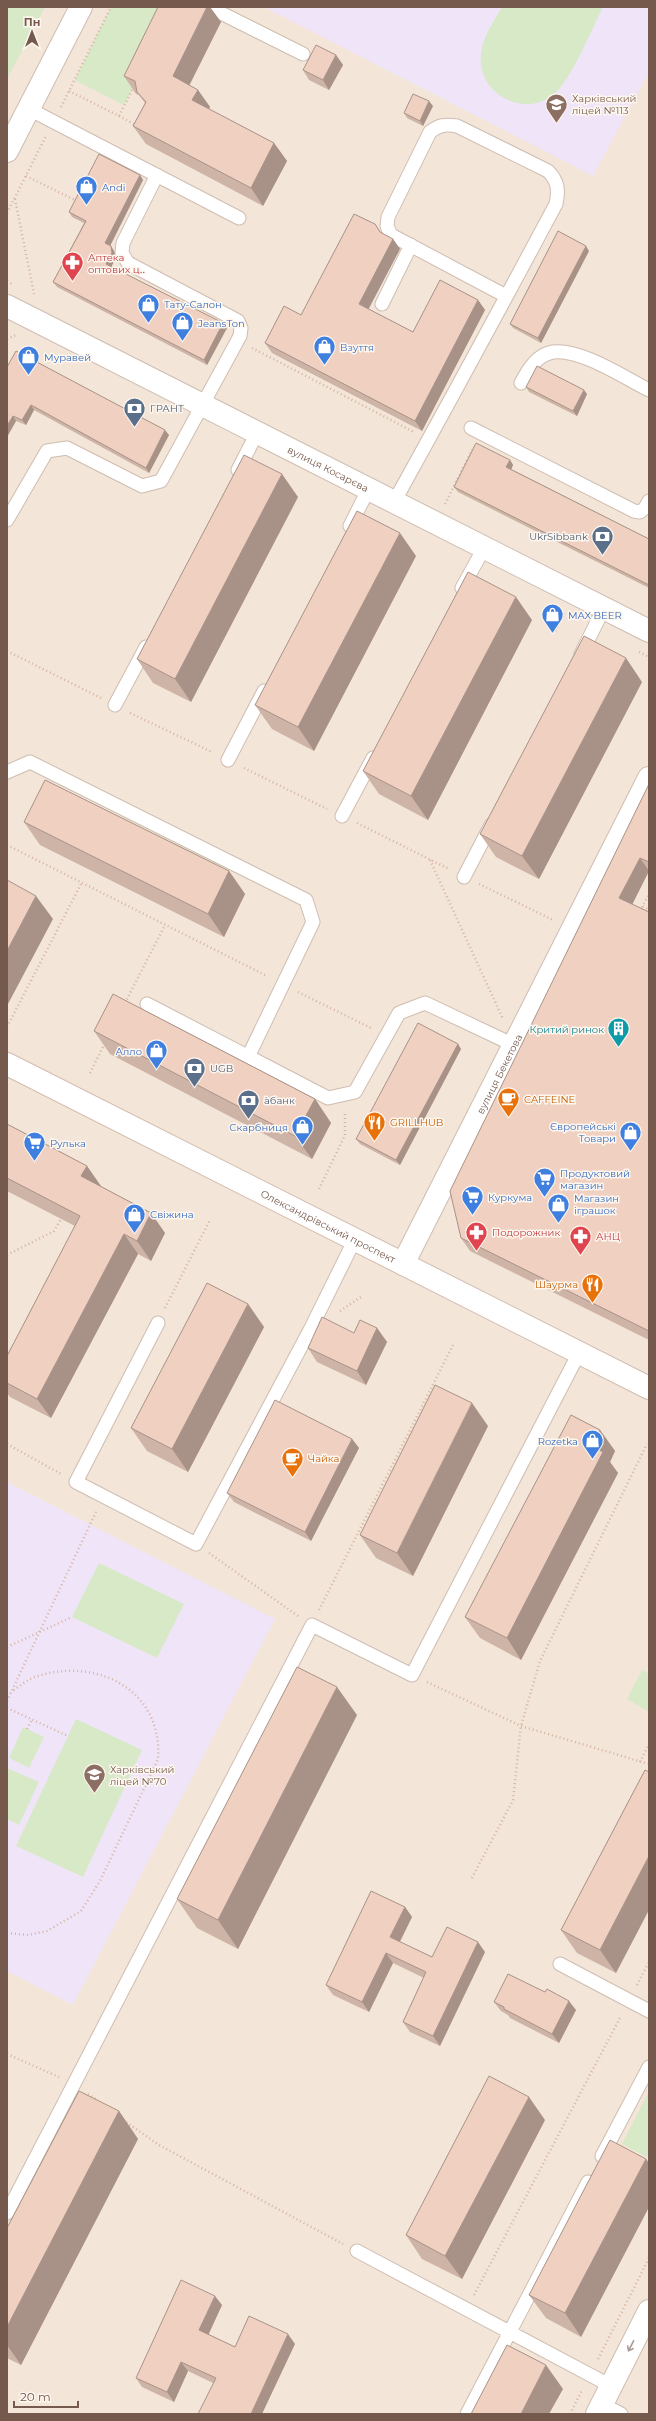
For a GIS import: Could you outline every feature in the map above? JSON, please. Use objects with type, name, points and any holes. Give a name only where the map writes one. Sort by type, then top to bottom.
[{"type":"street","points":[[7,151],[81,7]]},
{"type":"street","name":"вулиця Косарєва","points":[[7,306],[649,631]]},
{"type":"street","name":"вулиця Бекетова","points":[[403,1264],[649,778]]},
{"type":"street","name":"Олександрівський проспект","points":[[7,1064],[649,1388]]},
{"type":"street","points":[[608,2405],[649,2311]]},
{"type":"lane","points":[[209,7],[303,54]]},
{"type":"lane","points":[[29,109],[239,218]]},
{"type":"lane","points":[[394,502],[429,440],[556,204],[559,192],[555,179],[548,171],[457,126],[446,124],[437,126],[430,132],[388,217],[387,226],[391,235],[506,296]]},
{"type":"lane","points":[[8,516],[47,451],[67,448],[142,486],[161,481],[237,341],[241,328],[238,321],[128,262],[122,253],[123,243],[157,175]]},
{"type":"lane","points":[[382,304],[411,246]]},
{"type":"lane","points":[[521,383],[535,362],[553,352],[565,352],[584,358],[649,390]]},
{"type":"lane","points":[[471,428],[634,510],[640,512],[645,508],[649,501]]},
{"type":"lane","points":[[233,480],[257,433]]},
{"type":"lane","points":[[344,537],[368,490]]},
{"type":"lane","points":[[454,602],[484,548]]},
{"type":"lane","points":[[575,665],[604,608]]},
{"type":"lane","points":[[115,705],[152,635]]},
{"type":"lane","points":[[228,760],[272,676]]},
{"type":"lane","points":[[342,816],[378,747]]},
{"type":"lane","points":[[7,772],[30,762],[306,900],[313,922],[248,1057]]},
{"type":"lane","points":[[464,877],[498,813]]},
{"type":"lane","points":[[147,1004],[328,1098],[356,1092],[399,1013],[425,1003],[514,1044]]},
{"type":"lane","points":[[158,1323],[76,1482],[196,1544],[311,1328],[355,1239]]},
{"type":"lane","points":[[7,2213],[312,1625],[412,1675],[579,1353]]},
{"type":"lane","points":[[560,1964],[649,2011]]},
{"type":"lane","points":[[468,2414],[509,2332],[649,2067]]},
{"type":"lane","points":[[357,2251],[590,2375],[608,2405]]},
{"type":"path","points":[[119,116],[135,85]]},
{"type":"path","points":[[69,91],[143,128]]},
{"type":"path","points":[[26,176],[79,202]]},
{"type":"path","points":[[15,198],[34,295]]},
{"type":"path","points":[[7,339],[18,334]]},
{"type":"path","points":[[237,341],[429,440]]},
{"type":"path","points":[[444,506],[474,445]]},
{"type":"path","points":[[555,631],[564,613]]},
{"type":"path","points":[[7,651],[554,920]]},
{"type":"path","points":[[7,845],[386,1036]]},
{"type":"path","points":[[430,859],[503,1019]]},
{"type":"path","points":[[7,1027],[81,884]]},
{"type":"path","points":[[639,913],[649,894]]},
{"type":"path","points":[[643,906],[649,910]]},
{"type":"path","points":[[122,1010],[164,927]]},
{"type":"path","points":[[90,1073],[108,1038]]},
{"type":"path","points":[[319,1189],[345,1135],[347,1126],[342,1095]]},
{"type":"path","points":[[7,1255],[54,1231],[61,1219]]},
{"type":"path","points":[[158,1323],[210,1220]]},
{"type":"path","points":[[196,1544],[312,1625],[454,1345]]},
{"type":"path","points":[[7,1444],[76,1482]]},
{"type":"path","points":[[472,1878],[513,1800],[521,1726],[540,1661],[647,1444]]},
{"type":"path","points":[[7,1701],[104,1496]]},
{"type":"path","points":[[7,1647],[72,1617]]},
{"type":"path","points":[[7,1934],[28,1935],[47,1931],[81,1911],[92,1896],[104,1874],[158,1759],[159,1746],[148,1712],[139,1696],[106,1676],[70,1670],[51,1672],[33,1678],[11,1692]]},
{"type":"path","points":[[412,1675],[521,1726],[649,1764]]},
{"type":"path","points":[[7,1708],[68,1736]]},
{"type":"path","points":[[27,1729],[32,1719]]},
{"type":"path","points":[[640,1762],[649,1744]]},
{"type":"path","points":[[466,2309],[649,1962]]},
{"type":"path","points":[[7,2054],[74,2084],[98,2101]]},
{"type":"path","points":[[123,2119],[159,2146],[357,2251]]},
{"type":"path","points":[[570,2414],[649,2258]]},
{"type":"shaded area","points":[[7,7],[649,7],[649,2414],[7,2414]]},
{"type":"shaded area","name":"Харківський ліцей №113","points":[[264,7],[649,7],[649,72],[593,176]]},
{"type":"shaded area","name":"Харківський ліцей №70","points":[[7,1482],[275,1619],[73,2005],[7,1971]]},
{"type":"green space","points":[[7,7],[45,7],[7,79]]},
{"type":"green space","points":[[111,7],[164,7],[172,11],[124,105],[75,80]]},
{"type":"green space","points":[[502,7],[603,7],[569,76],[556,92],[544,100],[531,104],[518,103],[506,99],[495,91],[487,81],[482,68],[482,48],[489,30]]},
{"type":"green space","points":[[99,1563],[184,1604],[157,1658],[72,1617]]},
{"type":"green space","points":[[642,1670],[649,1674],[649,1712],[627,1699]]},
{"type":"green space","points":[[76,1719],[142,1750],[83,1877],[16,1846]]},
{"type":"green space","points":[[23,1727],[44,1737],[29,1768],[9,1758]]},
{"type":"green space","points":[[7,1768],[39,1782],[19,1825],[7,1819]]},
{"type":"green space","points":[[649,2091],[649,2158],[622,2144]]},
{"type":"building","points":[[158,7],[207,7],[173,76],[198,90],[192,100],[274,143],[251,188],[133,126],[146,102],[137,92],[135,81],[124,76]]},
{"type":"building","points":[[316,45],[336,55],[323,80],[303,70]]},
{"type":"building","points":[[413,94],[429,101],[420,121],[404,113]]},
{"type":"building","points":[[99,154],[140,175],[105,243],[111,246],[112,253],[106,264],[223,323],[204,360],[53,282],[86,221],[69,212]]},
{"type":"building","points":[[354,214],[375,224],[380,232],[393,239],[359,304],[413,332],[440,280],[478,300],[415,421],[265,343],[284,306],[301,315]]},
{"type":"building","points":[[558,231],[586,246],[538,338],[510,324]]},
{"type":"building","points":[[16,351],[165,430],[146,468],[31,405],[22,420],[13,416],[7,426],[7,367]]},
{"type":"building","points":[[537,366],[584,390],[573,411],[526,387]]},
{"type":"building","points":[[476,443],[510,460],[506,467],[649,539],[649,585],[454,487]]},
{"type":"building","points":[[244,455],[282,474],[175,679],[137,659]]},
{"type":"building","points":[[357,511],[400,533],[298,727],[255,705]]},
{"type":"building","points":[[468,572],[516,597],[411,796],[363,771]]},
{"type":"building","points":[[584,636],[626,658],[522,856],[480,834]]},
{"type":"building","points":[[45,780],[229,871],[208,914],[24,822]]},
{"type":"building","points":[[649,784],[649,862],[640,858],[619,898],[649,912],[649,1331],[461,1238],[450,1191]]},
{"type":"building","points":[[7,880],[36,896],[7,951]]},
{"type":"building","points":[[113,994],[315,1099],[295,1136],[94,1031]]},
{"type":"building","points":[[418,1023],[458,1044],[396,1160],[356,1139]]},
{"type":"building","points":[[7,1124],[87,1166],[81,1176],[151,1213],[137,1241],[124,1234],[37,1399],[7,1383],[7,1356],[80,1216],[7,1178]]},
{"type":"building","points":[[207,1283],[248,1304],[172,1449],[131,1428]]},
{"type":"building","points":[[322,1317],[354,1333],[360,1320],[377,1328],[357,1371],[308,1348]]},
{"type":"building","points":[[435,1385],[472,1403],[397,1553],[360,1535]]},
{"type":"building","points":[[275,1400],[352,1439],[305,1532],[227,1493]]},
{"type":"building","points":[[571,1415],[600,1430],[592,1446],[603,1452],[507,1638],[465,1617]]},
{"type":"building","points":[[297,1667],[337,1687],[218,1920],[177,1899]]},
{"type":"building","points":[[645,1770],[649,1772],[649,1856],[600,1950],[561,1930]]},
{"type":"building","points":[[371,1891],[405,1907],[390,1937],[432,1957],[447,1927],[478,1942],[433,2036],[403,2022],[426,1972],[386,1953],[362,2002],[326,1985]]},
{"type":"building","points":[[508,1974],[545,1992],[547,1989],[569,2001],[552,2034],[504,2009],[504,2007],[494,2002]]},
{"type":"building","points":[[489,2076],[529,2097],[445,2256],[406,2235]]},
{"type":"building","points":[[79,2091],[119,2111],[7,2327],[7,2228]]},
{"type":"building","points":[[610,2140],[646,2159],[565,2313],[529,2295]]},
{"type":"building","points":[[181,2280],[215,2296],[199,2330],[235,2347],[249,2316],[288,2334],[251,2414],[198,2414],[216,2378],[181,2362],[167,2392],[136,2378]]},
{"type":"building","points":[[507,2345],[546,2365],[521,2414],[471,2414]]},
{"type":"place","name":"Харківський ліцей №113","points":[[557,124]]},
{"type":"place","name":"Andi","points":[[87,206]]},
{"type":"place","name":"Аптека оптових ц‥","points":[[72,282]]},
{"type":"place","name":"Тату-Салон","points":[[148,324]]},
{"type":"place","name":"JeansTon","points":[[183,342]]},
{"type":"place","name":"Взуття","points":[[324,366]]},
{"type":"place","name":"Муравей","points":[[28,376]]},
{"type":"place","name":"ГРАНТ","points":[[135,428]]},
{"type":"place","name":"UkrSibbank","points":[[603,556]]},
{"type":"place","name":"MAX BEER","points":[[553,634]]},
{"type":"place","name":"Критий ринок","points":[[619,1048]]},
{"type":"place","name":"Алло","points":[[157,1070]]},
{"type":"place","name":"UGB","points":[[194,1088]]},
{"type":"place","name":"CAFFEINE","points":[[509,1118]]},
{"type":"place","name":"а̀банк","points":[[248,1120]]},
{"type":"place","name":"GRILLHUB","points":[[374,1142]]},
{"type":"place","name":"Скарбниця","points":[[303,1146]]},
{"type":"place","name":"Європейські Товари","points":[[631,1152]]},
{"type":"place","name":"Рулька","points":[[35,1162]]},
{"type":"place","name":"Продуктовий магазин","points":[[544,1198]]},
{"type":"place","name":"Куркума","points":[[472,1216]]},
{"type":"place","name":"Магазин іграшок","points":[[559,1224]]},
{"type":"place","name":"Свіжина","points":[[134,1234]]},
{"type":"place","name":"Подорожник","points":[[477,1252]]},
{"type":"place","name":"АНЦ","points":[[580,1256]]},
{"type":"place","name":"Шаурма","points":[[593,1304]]},
{"type":"place","name":"Rozetka","points":[[593,1460]]},
{"type":"place","name":"Чайка","points":[[293,1478]]},
{"type":"place","name":"Харківський ліцей №70","points":[[95,1794]]}]
